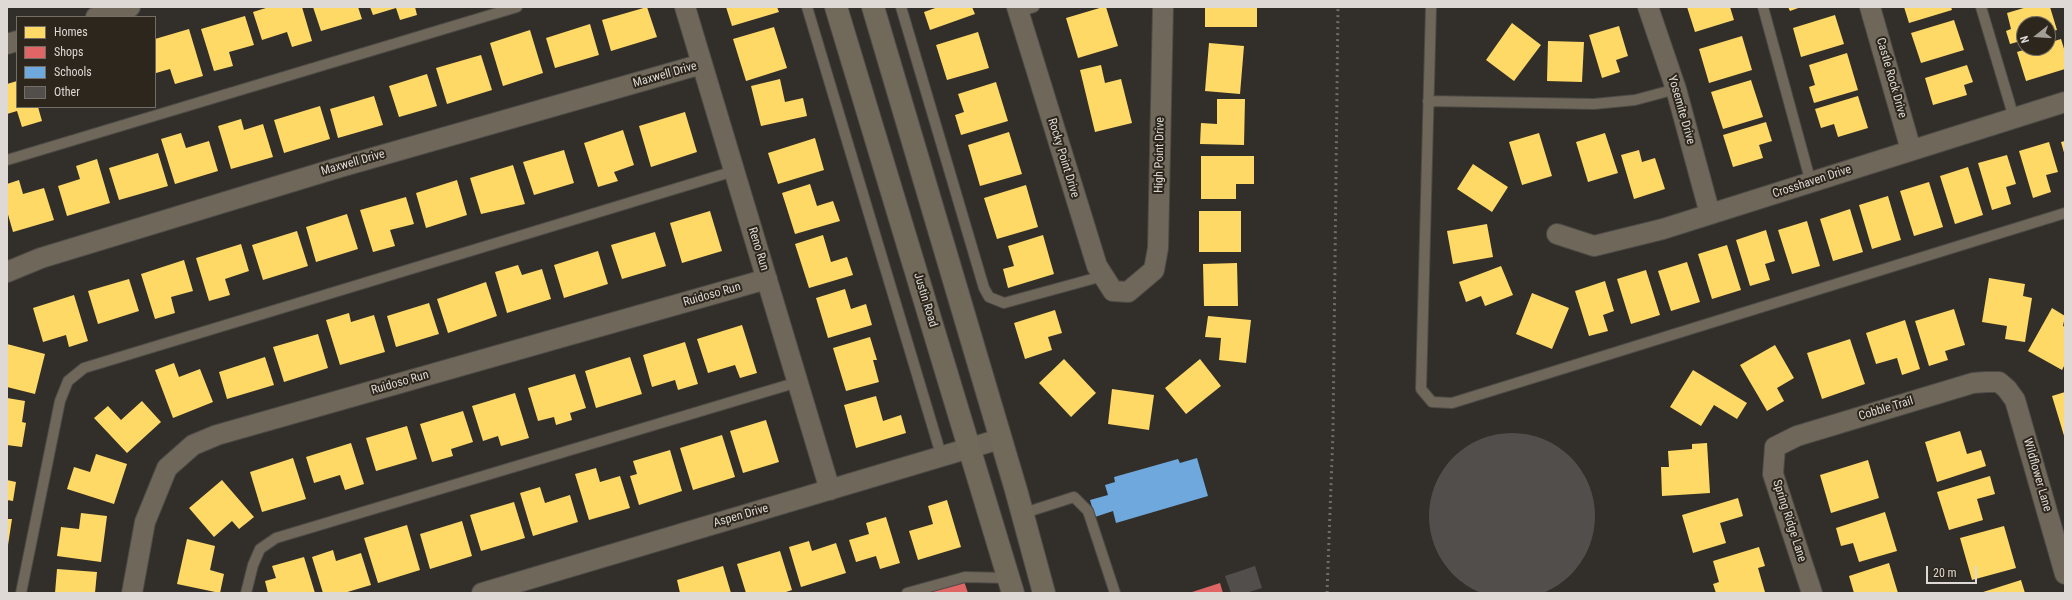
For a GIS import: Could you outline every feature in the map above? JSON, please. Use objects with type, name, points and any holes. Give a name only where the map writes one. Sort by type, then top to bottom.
[{"type":"main road","name":"Justin Road","points":[[836,7],[969,449],[1013,588]]},
{"type":"main road","points":[[873,7],[1044,593]]},
{"type":"street","points":[[99,16],[130,7]]},
{"type":"street","name":"Reno Run","points":[[685,7],[830,490]]},
{"type":"street","name":"High Point Drive","points":[[1128,292],[1154,270],[1158,248],[1163,7]]},
{"type":"street","name":"Yosemite Drive","points":[[1648,7],[1676,89],[1710,214]]},
{"type":"street","name":"Castle Rock Drive","points":[[1870,7],[1911,150]]},
{"type":"street","name":"Rocky Point Drive","points":[[1023,9],[1097,266],[1113,291],[1128,292]]},
{"type":"street","name":"Maxwell Drive","points":[[7,272],[41,258],[337,168],[702,64]]},
{"type":"street","name":"Crosshaven Drive","points":[[1557,234],[1594,246],[1663,229],[2065,102]]},
{"type":"street","name":"Ruidoso Run","points":[[132,593],[145,522],[164,475],[167,468],[193,445],[224,433],[767,279]]},
{"type":"street","name":"Cobble Trail","points":[[1775,447],[1797,436],[1973,383],[1999,382]]},
{"type":"street","name":"Wildflower Lane","points":[[1999,382],[2007,389],[2015,400],[2065,574]]},
{"type":"street","name":"Aspen Drive","points":[[482,593],[942,458],[1000,439]]},
{"type":"street","name":"Spring Ridge Lane","points":[[1775,447],[1773,474],[1812,593]]},
{"type":"lane","points":[[7,160],[517,7]]},
{"type":"lane","points":[[807,7],[942,458]]},
{"type":"lane","points":[[901,7],[984,288],[989,297],[1004,303],[1103,276]]},
{"type":"lane","points":[[1431,7],[1421,389],[1432,402],[1452,403],[2065,213]]},
{"type":"lane","points":[[1762,7],[1812,183]]},
{"type":"lane","points":[[1981,7],[2014,118]]},
{"type":"lane","points":[[1428,101],[1594,104],[1635,100],[1676,89]]},
{"type":"lane","points":[[21,593],[60,401],[68,381],[84,368],[734,171]]},
{"type":"lane","points":[[246,593],[253,565],[260,548],[276,538],[798,382]]},
{"type":"lane","points":[[1022,514],[1074,497],[1088,511],[1115,593]]},
{"type":"lane","points":[[907,593],[965,577],[1013,588]]},
{"type":"building: Homes","points":[[269,7],[302,7],[312,41],[292,47],[287,32],[262,40],[253,12]]},
{"type":"building: Homes","points":[[313,7],[358,7],[362,19],[321,31]]},
{"type":"building: Homes","points":[[370,7],[415,7],[417,15],[400,20],[396,8],[373,15]]},
{"type":"building: Homes","points":[[647,7],[657,37],[611,51],[602,20]]},
{"type":"building: Homes","points":[[726,7],[777,7],[779,12],[732,26]]},
{"type":"building: Homes","points":[[938,7],[972,7],[975,14],[930,30],[924,12]]},
{"type":"building: Homes","points":[[1106,7],[1118,46],[1078,58],[1066,18]]},
{"type":"building: Homes","points":[[1205,7],[1257,7],[1257,27],[1205,27]]},
{"type":"building: Homes","points":[[1687,7],[1730,7],[1734,20],[1695,32]]},
{"type":"building: Homes","points":[[1788,7],[1801,7],[1790,11]]},
{"type":"building: Homes","points":[[1904,7],[1951,7],[1952,10],[1909,23]]},
{"type":"building: Homes","points":[[2027,7],[2050,7],[2053,16],[2016,16],[2016,42],[2010,44],[2006,31],[2011,29],[2007,13]]},
{"type":"building: Homes","points":[[1835,15],[1844,44],[1801,57],[1793,28]]},
{"type":"building: Homes","points":[[245,16],[254,45],[229,52],[233,66],[214,71],[201,29]]},
{"type":"building: Homes","points":[[1954,20],[1964,50],[1921,63],[1911,33]]},
{"type":"building: Homes","points":[[1512,23],[1541,45],[1514,81],[1486,60]]},
{"type":"building: Homes","points":[[590,24],[599,55],[555,68],[546,38]]},
{"type":"building: Homes","points":[[1619,26],[1628,56],[1616,60],[1620,72],[1602,78],[1589,35]]},
{"type":"building: Homes","points":[[774,27],[787,68],[746,81],[733,39]]},
{"type":"building: Homes","points":[[189,29],[203,76],[175,84],[170,69],[156,73],[156,39]]},
{"type":"building: Homes","points":[[530,30],[543,73],[503,86],[490,43]]},
{"type":"building: Homes","points":[[978,32],[989,68],[947,80],[936,45]]},
{"type":"building: Homes","points":[[1742,36],[1752,70],[1709,83],[1699,49]]},
{"type":"building: Homes","points":[[2061,39],[2065,52],[2065,69],[2026,81],[2018,56],[2056,56],[2056,41]]},
{"type":"building: Homes","points":[[1548,41],[1584,42],[1582,82],[1547,81]]},
{"type":"building: Homes","points":[[1209,43],[1244,46],[1240,94],[1205,91]]},
{"type":"building: Homes","points":[[1847,53],[1858,90],[1814,103],[1809,87],[1815,85],[1809,65]]},
{"type":"building: Homes","points":[[481,55],[492,90],[447,104],[436,68]]},
{"type":"building: Homes","points":[[1101,65],[1105,83],[1121,79],[1132,123],[1095,132],[1080,70]]},
{"type":"building: Homes","points":[[1967,65],[1973,82],[1964,85],[1967,95],[1933,105],[1925,78]]},
{"type":"building: Homes","points":[[427,74],[437,106],[399,117],[389,86]]},
{"type":"building: Homes","points":[[780,79],[785,102],[803,98],[807,116],[761,126],[751,86]]},
{"type":"building: Homes","points":[[1751,80],[1763,117],[1723,129],[1711,92]]},
{"type":"building: Homes","points":[[16,81],[16,108],[38,108],[42,121],[22,127],[17,111],[7,114],[7,84]]},
{"type":"building: Homes","points":[[996,82],[1008,121],[961,135],[955,115],[964,112],[958,94]]},
{"type":"building: Homes","points":[[374,96],[383,125],[338,138],[330,109]]},
{"type":"building: Homes","points":[[1858,96],[1868,128],[1838,137],[1834,124],[1821,128],[1815,109]]},
{"type":"building: Homes","points":[[1217,99],[1245,99],[1244,145],[1200,144],[1201,123],[1217,124]]},
{"type":"building: Homes","points":[[320,106],[330,139],[284,153],[274,120]]},
{"type":"building: Homes","points":[[685,112],[697,152],[651,167],[639,126]]},
{"type":"building: Homes","points":[[241,119],[244,130],[263,124],[273,157],[231,169],[218,126]]},
{"type":"building: Homes","points":[[1766,122],[1772,141],[1759,145],[1763,158],[1733,167],[1723,135]]},
{"type":"building: Homes","points":[[623,130],[634,165],[614,172],[618,181],[598,187],[584,143]]},
{"type":"building: Homes","points":[[1009,132],[1022,174],[980,186],[968,145]]},
{"type":"building: Homes","points":[[181,133],[186,148],[209,141],[218,171],[175,184],[161,139]]},
{"type":"building: Homes","points":[[1539,133],[1552,176],[1522,185],[1509,142]]},
{"type":"building: Homes","points":[[1605,133],[1618,173],[1588,182],[1576,142]]},
{"type":"building: Homes","points":[[815,138],[824,170],[778,184],[768,153]]},
{"type":"building: Homes","points":[[2065,141],[2065,156],[2061,142]]},
{"type":"building: Homes","points":[[2049,142],[2058,172],[2046,175],[2051,192],[2033,198],[2019,151]]},
{"type":"building: Homes","points":[[564,150],[574,183],[534,195],[523,162]]},
{"type":"building: Homes","points":[[1639,150],[1642,162],[1655,158],[1665,189],[1634,199],[1621,155]]},
{"type":"building: Homes","points":[[158,153],[168,186],[119,200],[109,168]]},
{"type":"building: Homes","points":[[2007,155],[2016,184],[2006,187],[2011,204],[1992,210],[1978,163]]},
{"type":"building: Homes","points":[[1201,156],[1254,156],[1254,184],[1236,184],[1236,199],[1201,199]]},
{"type":"building: Homes","points":[[97,159],[110,203],[67,216],[58,186],[80,179],[76,166]]},
{"type":"building: Homes","points":[[1473,164],[1508,187],[1492,212],[1457,189]]},
{"type":"building: Homes","points":[[513,165],[525,204],[481,214],[470,178]]},
{"type":"building: Homes","points":[[1968,167],[1983,215],[1955,224],[1940,176]]},
{"type":"building: Homes","points":[[19,180],[23,194],[44,188],[54,220],[13,232],[7,211],[7,184]]},
{"type":"building: Homes","points":[[457,180],[467,215],[426,228],[416,193]]},
{"type":"building: Homes","points":[[1929,182],[1943,227],[1914,236],[1900,191]]},
{"type":"building: Homes","points":[[810,184],[817,206],[833,201],[840,221],[795,234],[782,193]]},
{"type":"building: Homes","points":[[1026,185],[1038,227],[997,239],[984,198]]},
{"type":"building: Homes","points":[[1888,196],[1901,240],[1872,249],[1859,205]]},
{"type":"building: Homes","points":[[406,197],[414,224],[390,230],[395,246],[373,252],[360,210]]},
{"type":"building: Homes","points":[[1850,209],[1863,252],[1833,261],[1820,219]]},
{"type":"building: Homes","points":[[710,211],[722,251],[682,263],[670,223]]},
{"type":"building: Homes","points":[[1199,211],[1241,211],[1241,252],[1199,252]]},
{"type":"building: Homes","points":[[347,214],[358,249],[316,262],[306,227]]},
{"type":"building: Homes","points":[[1807,221],[1820,266],[1792,274],[1778,230]]},
{"type":"building: Homes","points":[[1487,224],[1493,257],[1453,264],[1447,231]]},
{"type":"building: Homes","points":[[1766,230],[1775,261],[1765,264],[1770,280],[1750,286],[1736,240]]},
{"type":"building: Homes","points":[[297,231],[308,266],[263,280],[252,245]]},
{"type":"building: Homes","points":[[655,232],[666,266],[622,279],[611,245]]},
{"type":"building: Homes","points":[[823,235],[831,262],[847,257],[853,275],[809,288],[795,244]]},
{"type":"building: Homes","points":[[1043,235],[1054,274],[1008,288],[1003,269],[1014,266],[1008,246]]},
{"type":"building: Homes","points":[[241,244],[249,271],[225,279],[230,295],[209,301],[196,258]]},
{"type":"building: Homes","points":[[1727,245],[1741,290],[1712,299],[1698,254]]},
{"type":"building: Homes","points":[[598,251],[608,284],[564,298],[554,265]]},
{"type":"building: Homes","points":[[184,260],[193,291],[171,297],[175,313],[155,319],[141,274]]},
{"type":"building: Homes","points":[[1687,262],[1700,302],[1671,311],[1658,271]]},
{"type":"building: Homes","points":[[1237,263],[1238,306],[1204,306],[1203,264]]},
{"type":"building: Homes","points":[[518,265],[522,275],[542,269],[551,299],[507,313],[495,272]]},
{"type":"building: Homes","points":[[1501,266],[1513,295],[1485,306],[1481,296],[1466,302],[1459,282]]},
{"type":"building: Homes","points":[[1646,270],[1660,315],[1631,324],[1617,279]]},
{"type":"building: Homes","points":[[1989,278],[2025,284],[2023,296],[2032,298],[2025,342],[2005,339],[2007,326],[1982,322]]},
{"type":"building: Homes","points":[[129,279],[139,311],[98,324],[88,291]]},
{"type":"building: Homes","points":[[1605,281],[1614,311],[1603,315],[1608,331],[1589,336],[1575,291]]},
{"type":"building: Homes","points":[[486,282],[497,316],[448,333],[437,299]]},
{"type":"building: Homes","points":[[845,289],[851,309],[866,304],[872,325],[828,338],[816,298]]},
{"type":"building: Homes","points":[[1532,293],[1569,308],[1552,349],[1516,334]]},
{"type":"building: Homes","points":[[74,295],[88,341],[69,347],[66,335],[43,342],[33,308]]},
{"type":"building: Homes","points":[[429,303],[439,334],[396,347],[387,316]]},
{"type":"building: Homes","points":[[2052,308],[2065,316],[2063,326],[2065,327],[2065,364],[2062,370],[2028,351]]},
{"type":"building: Homes","points":[[1954,309],[1965,345],[1945,351],[1948,360],[1929,366],[1915,321]]},
{"type":"building: Homes","points":[[1055,310],[1062,333],[1048,337],[1052,350],[1025,359],[1014,323]]},
{"type":"building: Homes","points":[[349,313],[351,322],[374,315],[385,352],[340,365],[326,320]]},
{"type":"building: Homes","points":[[1208,316],[1251,320],[1246,363],[1219,360],[1221,338],[1205,337]]},
{"type":"building: Homes","points":[[1905,320],[1920,369],[1902,375],[1897,358],[1876,364],[1866,333]]},
{"type":"building: Homes","points":[[742,325],[757,373],[740,378],[735,365],[708,373],[697,339]]},
{"type":"building: Homes","points":[[318,334],[328,368],[284,382],[273,347]]},
{"type":"building: Homes","points":[[870,337],[877,360],[873,360],[879,382],[846,391],[833,348]]},
{"type":"building: Homes","points":[[1850,339],[1865,384],[1822,399],[1807,353]]},
{"type":"building: Homes","points":[[685,342],[698,384],[678,390],[675,380],[652,387],[643,355]]},
{"type":"building: Homes","points":[[7,344],[45,354],[35,394],[7,387]]},
{"type":"building: Homes","points":[[1775,345],[1794,378],[1777,388],[1784,401],[1767,411],[1740,365]]},
{"type":"building: Homes","points":[[265,357],[274,385],[227,399],[219,372]]},
{"type":"building: Homes","points":[[630,357],[642,394],[596,408],[585,371]]},
{"type":"building: Homes","points":[[1064,359],[1096,393],[1071,417],[1039,383]]},
{"type":"building: Homes","points":[[1200,359],[1221,386],[1186,414],[1165,388]]},
{"type":"building: Homes","points":[[174,363],[179,377],[200,369],[213,402],[173,418],[155,370]]},
{"type":"building: Homes","points":[[1693,370],[1747,403],[1737,419],[1714,405],[1701,426],[1670,407]]},
{"type":"building: Homes","points":[[575,374],[586,408],[570,413],[572,420],[556,425],[554,417],[538,421],[528,388]]},
{"type":"building: Homes","points":[[1112,389],[1154,395],[1149,430],[1108,424]]},
{"type":"building: Homes","points":[[2065,392],[2065,439],[2052,396]]},
{"type":"building: Homes","points":[[515,393],[529,438],[501,446],[498,436],[483,441],[472,406]]},
{"type":"building: Homes","points":[[876,396],[883,421],[901,415],[906,433],[856,448],[844,405]]},
{"type":"building: Homes","points":[[7,398],[25,401],[22,422],[26,423],[22,447],[7,445]]},
{"type":"building: Homes","points":[[142,401],[161,422],[127,453],[94,418],[108,406],[121,420]]},
{"type":"building: Homes","points":[[463,411],[473,442],[451,449],[453,456],[432,462],[420,424]]},
{"type":"building: Homes","points":[[766,420],[779,462],[743,473],[730,431]]},
{"type":"building: Homes","points":[[407,426],[417,459],[376,471],[366,438]]},
{"type":"building: Homes","points":[[1960,431],[1967,454],[1981,450],[1986,466],[1937,482],[1925,442]]},
{"type":"building: Homes","points":[[722,435],[735,477],[693,490],[680,448]]},
{"type":"building: Homes","points":[[351,443],[364,484],[345,490],[340,475],[314,483],[306,457]]},
{"type":"building: Homes","points":[[1707,443],[1710,493],[1662,496],[1661,467],[1669,467],[1668,451],[1692,449],[1692,444]]},
{"type":"building: Homes","points":[[670,450],[682,491],[639,505],[630,476],[637,474],[633,461]]},
{"type":"building: Homes","points":[[96,454],[127,464],[114,504],[67,489],[74,467],[90,472]]},
{"type":"building: Homes","points":[[293,458],[306,499],[262,512],[250,472]]},
{"type":"building: Homes","points":[[1868,460],[1879,498],[1831,513],[1820,475]]},
{"type":"building: Homes","points":[[596,468],[600,482],[620,476],[630,508],[589,520],[575,474]]},
{"type":"building: Homes","points":[[1990,476],[1995,494],[1977,499],[1983,520],[1949,530],[1937,492]]},
{"type":"building: Homes","points":[[7,480],[16,482],[13,501],[7,500]]},
{"type":"building: Homes","points":[[222,480],[254,517],[239,529],[232,521],[214,537],[189,508]]},
{"type":"building: Homes","points":[[540,487],[545,503],[570,495],[578,522],[533,536],[520,493]]},
{"type":"building: Homes","points":[[1738,498],[1743,516],[1720,523],[1726,543],[1693,553],[1682,515]]},
{"type":"building: Homes","points":[[947,500],[961,547],[918,560],[909,531],[933,524],[928,506]]},
{"type":"building: Homes","points":[[514,502],[525,538],[481,551],[470,515]]},
{"type":"building: Homes","points":[[1885,512],[1897,551],[1859,562],[1853,543],[1841,546],[1836,528]]},
{"type":"building: Homes","points":[[81,513],[107,516],[101,562],[57,556],[61,527],[79,529]]},
{"type":"building: Homes","points":[[886,517],[900,563],[880,569],[876,556],[856,562],[849,540],[869,534],[866,523]]},
{"type":"building: Homes","points":[[7,519],[12,519],[8,545],[7,545]]},
{"type":"building: Homes","points":[[462,521],[472,556],[430,569],[420,534]]},
{"type":"building: Homes","points":[[407,525],[420,570],[378,583],[364,538]]},
{"type":"building: Homes","points":[[2004,526],[2016,568],[1972,580],[1960,538]]},
{"type":"building: Homes","points":[[187,539],[215,546],[210,570],[224,574],[220,593],[177,584]]},
{"type":"building: Homes","points":[[809,541],[812,551],[836,543],[846,573],[801,587],[789,547]]},
{"type":"building: Homes","points":[[1759,547],[1765,566],[1758,568],[1765,592],[1716,593],[1713,584],[1719,582],[1713,561]]},
{"type":"building: Homes","points":[[333,550],[336,561],[361,553],[371,585],[344,593],[323,593],[312,557]]},
{"type":"building: Homes","points":[[780,551],[792,590],[783,593],[746,593],[737,564]]},
{"type":"building: Homes","points":[[304,557],[315,593],[268,593],[265,581],[276,578],[272,566]]},
{"type":"building: Homes","points":[[1889,563],[1898,593],[1854,593],[1849,576]]},
{"type":"building: Homes","points":[[723,566],[731,593],[680,593],[677,580]]},
{"type":"building: Homes","points":[[57,569],[97,572],[95,593],[55,593]]},
{"type":"building: Homes","points":[[2021,580],[2025,593],[1980,593]]},
{"type":"building: Shops","points":[[964,581],[968,593],[925,593]]},
{"type":"building: Shops","points":[[1220,583],[1223,593],[1189,593]]},
{"type":"building: Schools","points":[[1197,458],[1208,496],[1116,523],[1113,511],[1095,517],[1090,500],[1108,495],[1105,485],[1115,482],[1114,477],[1178,459],[1180,463]]},
{"type":"building: Other","points":[[1504,433],[1520,433],[1536,436],[1551,442],[1565,451],[1577,463],[1586,477],[1592,492],[1595,516],[1594,532],[1586,555],[1577,569],[1565,581],[1551,590],[1536,596],[1520,599],[1504,599],[1488,596],[1473,590],[1459,581],[1447,569],[1438,555],[1432,540],[1429,524],[1429,508],[1432,492],[1438,477],[1447,463],[1459,451],[1473,442],[1488,436]]},
{"type":"building: Other","points":[[1255,566],[1262,588],[1246,593],[1231,593],[1225,576]]},
{"type":"railway","points":[[1327,593],[1333,432],[1338,7]]}]
